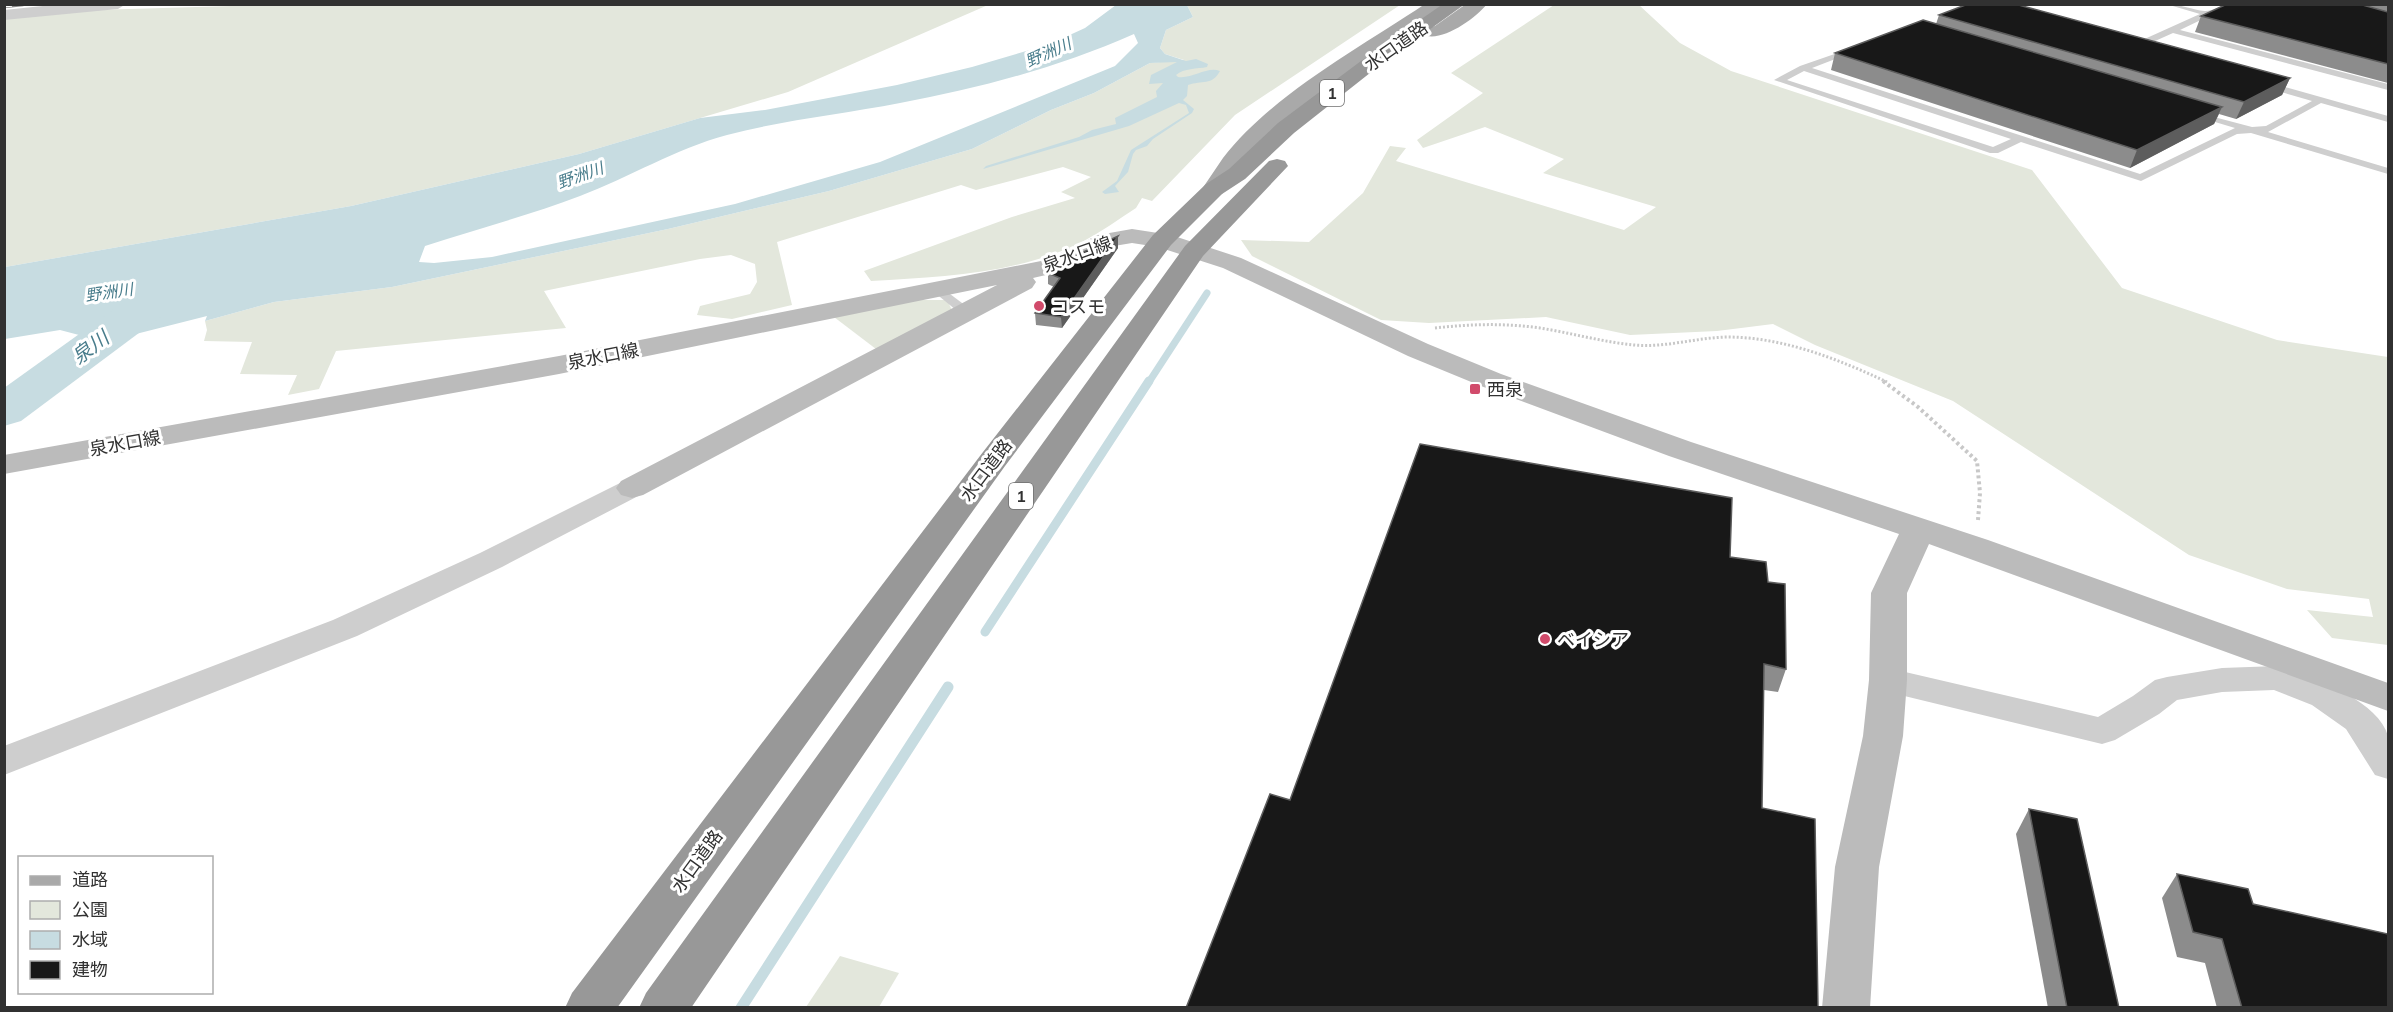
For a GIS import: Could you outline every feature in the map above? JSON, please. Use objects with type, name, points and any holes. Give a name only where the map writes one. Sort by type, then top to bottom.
[{"type":"highway","name":"水口道路","points":[[663,1008],[1178,246],[1214,189],[1237,174],[1286,128],[1368,65],[1456,4]]},
{"type":"highway","name":"水口道路","points":[[589,1008],[886,603],[1178,246],[1281,162],[1362,89],[1406,57],[1436,19],[1469,4]]},
{"type":"main road","points":[[1214,189],[1223,172],[1274,119],[1305,95],[1436,19],[1442,30],[1478,4]]},
{"type":"street","points":[[4,15],[118,4]]},
{"type":"street","name":"泉水口線","points":[[4,465],[558,365],[1054,266],[1107,240],[1132,236],[1178,246],[1232,263],[1404,343],[1491,380],[1639,434],[1976,548],[2278,667],[2388,697]]},
{"type":"street","points":[[4,761],[345,628],[491,561],[1054,266]]},
{"type":"street","points":[[1846,1008],[1857,867],[1883,736],[1888,680],[1889,593],[1919,528]]},
{"type":"street","points":[[1888,680],[2102,731],[2146,705],[2167,689],[2222,680],[2278,667],[2359,720],[2388,765]]},
{"type":"lane","points":[[2170,4],[2208,14]]},
{"type":"lane","points":[[2132,48],[2230,4]]},
{"type":"lane","points":[[2172,30],[2388,87]]},
{"type":"lane","points":[[2121,45],[2143,51]]},
{"type":"lane","points":[[1860,49],[1803,68],[1779,80],[1994,151],[2019,139]]},
{"type":"lane","points":[[1803,68],[2141,178],[2235,131],[2268,129],[2320,100]]},
{"type":"lane","points":[[2254,81],[2388,119]]},
{"type":"lane","points":[[2184,110],[2388,171]]},
{"type":"lane","points":[[927,291],[966,312]]},
{"type":"path","points":[[1404,343],[1432,329],[1472,324],[1537,328],[1636,345],[1730,337],[1772,342],[1815,352],[1851,365],[1888,383],[1933,420],[1977,461],[1980,493],[1976,548]]},
{"type":"green space","points":[[268,5],[988,5],[788,92],[579,154],[351,206],[5,267],[5,19],[95,10]]},
{"type":"green space","points":[[1187,5],[1400,5],[1235,115],[1152,201],[1142,198],[1136,208],[1103,230],[1057,253],[1032,261],[979,272],[871,281],[864,271],[1012,217],[1075,198],[1061,192],[1091,177],[1063,167],[976,190],[961,185],[777,242],[792,305],[732,319],[697,315],[700,306],[750,294],[757,282],[755,264],[731,255],[700,259],[544,291],[566,328],[336,351],[319,389],[288,395],[297,375],[240,374],[252,342],[204,341],[207,330],[205,321],[274,302],[392,287],[668,229],[829,191],[972,149],[1051,110],[1094,93],[1150,63],[1184,60],[1165,54],[1160,48],[1166,30],[1193,17]]},
{"type":"green space","points":[[1554,5],[1639,5],[1680,43],[1731,71],[2032,170],[2122,288],[2277,340],[2388,357],[2388,645],[2332,638],[2307,610],[2373,617],[2369,599],[2287,589],[2189,555],[1953,401],[1815,345],[1773,324],[1717,331],[1630,335],[1546,317],[1429,323],[1381,320],[1252,256],[1241,240],[1309,242],[1363,193],[1390,146],[1406,148],[1396,161],[1624,230],[1656,207],[1543,173],[1564,159],[1485,127],[1423,148],[1417,140],[1483,93],[1451,73]]},
{"type":"green space","points":[[908,300],[947,300],[954,314],[876,349],[834,317]]},
{"type":"green space","points":[[840,956],[899,973],[879,1007],[806,1007]]},
{"type":"water","name":"野洲川","points":[[1116,5],[1187,5],[1193,17],[1166,30],[1160,48],[1165,54],[1186,61],[1196,59],[1208,64],[1207,67],[1183,71],[1176,75],[1178,77],[1210,70],[1220,71],[1210,81],[1188,85],[1187,96],[1183,100],[1194,109],[1192,113],[1153,139],[1147,146],[1136,150],[1128,172],[1115,186],[1119,192],[1105,194],[1102,192],[1117,181],[1131,150],[1189,113],[1186,105],[1179,103],[1129,126],[983,169],[986,166],[1079,137],[1092,130],[1116,124],[1115,118],[1157,97],[1156,91],[1163,83],[1149,84],[1151,75],[1177,62],[1150,63],[1094,93],[1051,110],[972,149],[829,191],[668,229],[392,287],[274,302],[205,321],[207,316],[124,337],[112,346],[85,349],[79,335],[60,330],[5,339],[5,267],[351,206],[579,154],[700,118],[765,110],[897,85],[972,67],[1050,44],[1085,28]],"holes":[[[1134,34],[1138,43],[1115,66],[880,162],[735,204],[492,257],[434,263],[419,262],[425,246],[580,196],[671,155],[727,135],[770,125],[930,97],[990,83],[1077,57]]]},
{"type":"building","points":[[1968,4],[2015,4],[2290,78],[2244,102],[1939,15]]},
{"type":"building","points":[[2227,4],[2359,4],[2388,12],[2388,64],[2201,16]]},
{"type":"building","points":[[1923,20],[2222,107],[2137,150],[1835,53]]},
{"type":"building","points":[[1118,236],[1061,317],[1035,313],[1060,278],[1048,273],[1077,255]]},
{"type":"building","points":[[1420,444],[1732,498],[1730,557],[1766,562],[1768,582],[1785,584],[1786,669],[1764,664],[1762,808],[1815,819],[1818,1008],[1186,1008],[1270,794],[1290,800]]},
{"type":"building","points":[[2029,809],[2077,819],[2119,1008],[2067,1008]]},
{"type":"building","points":[[2177,874],[2248,889],[2253,904],[2388,934],[2388,1008],[2242,1008],[2222,939],[2193,932]]},
{"type":"waterway","points":[[1149,382],[1207,293]]},
{"type":"waterway","name":"泉川","points":[[4,411],[151,303]]},
{"type":"waterway","points":[[985,632],[1149,381]]},
{"type":"waterway","points":[[741,1008],[948,687]]},
{"type":"railway","points":[[4,6],[23,4]]},
{"type":"place","name":"コスモ","points":[[1039,306]]},
{"type":"place","name":"西泉","points":[[1475,389]]},
{"type":"place","name":"ベイシア","points":[[1545,639]]}]
